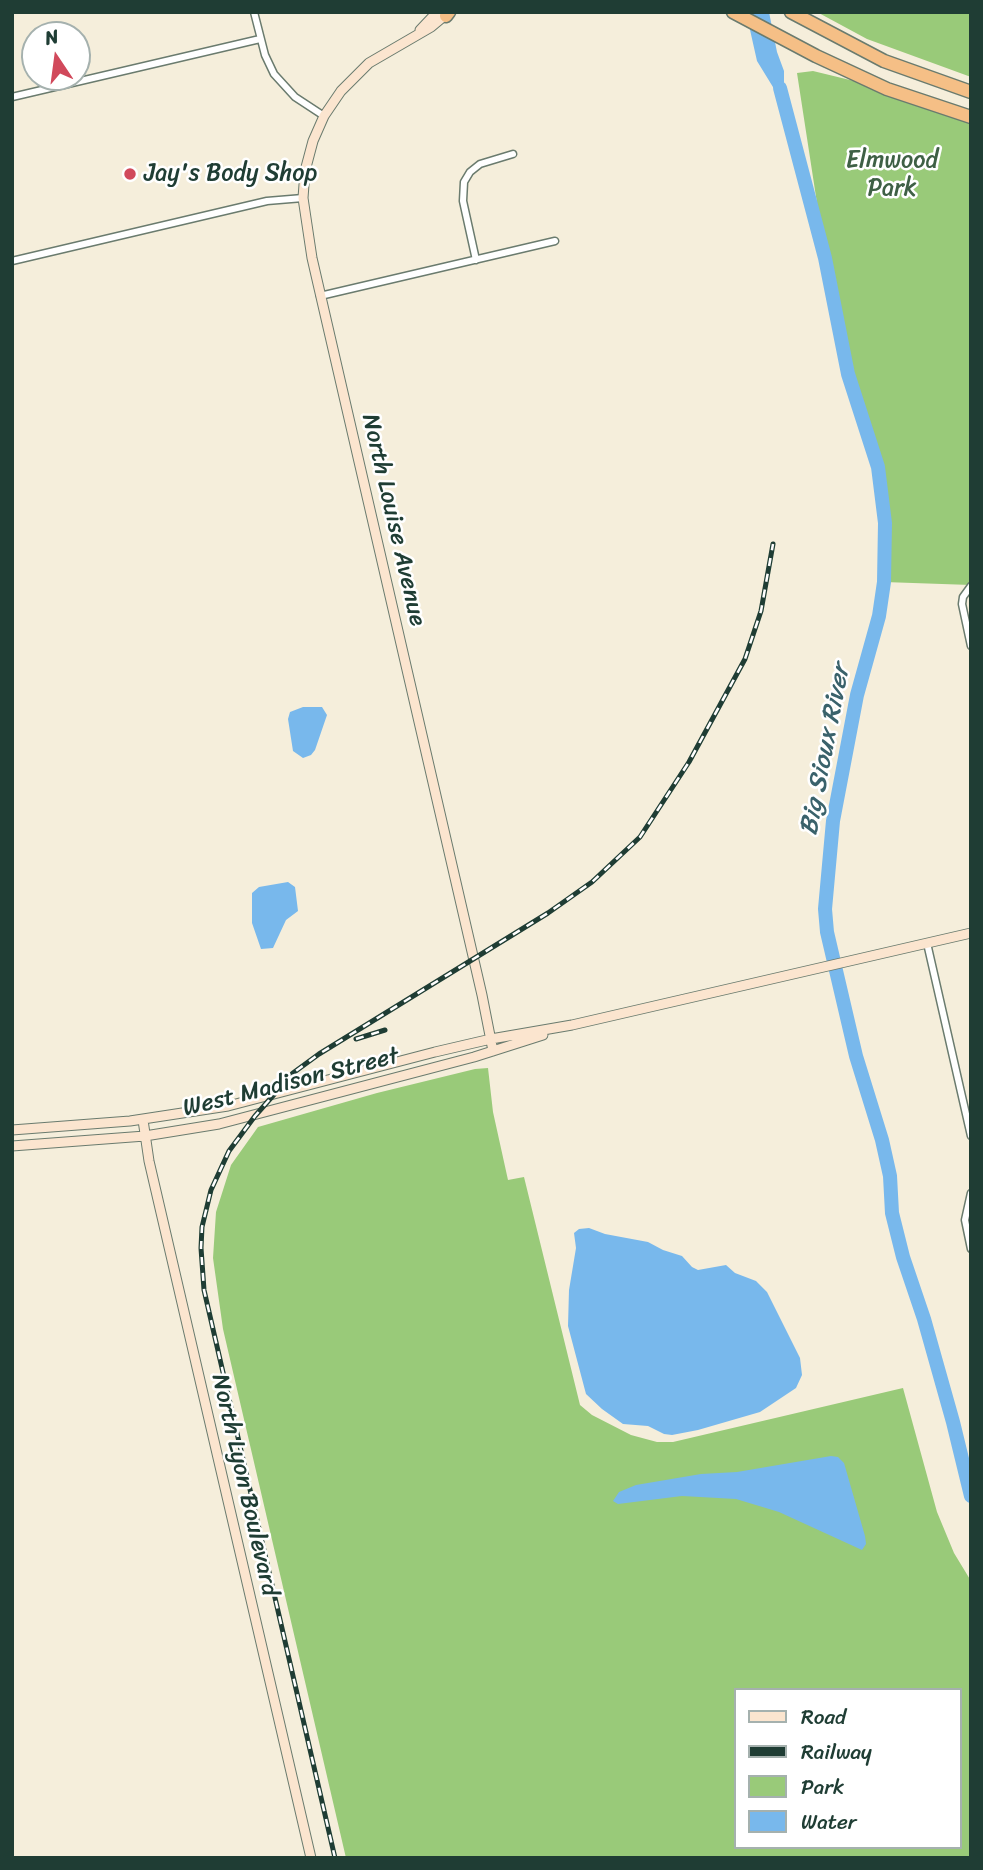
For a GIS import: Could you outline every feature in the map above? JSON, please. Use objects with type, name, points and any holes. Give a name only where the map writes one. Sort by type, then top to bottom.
[{"type":"highway","points":[[733,12],[816,56],[887,89],[971,117]]},
{"type":"highway","points":[[791,12],[884,61],[971,92]]},
{"type":"street","points":[[254,12],[274,74],[286,90],[324,116]]},
{"type":"street","name":"North Louise Avenue","points":[[445,13],[411,38],[380,55],[341,91],[324,116],[309,154],[303,198],[307,238],[391,592],[493,1051]]},
{"type":"street","points":[[12,97],[261,39]]},
{"type":"street","points":[[476,260],[463,201],[464,182],[470,172],[480,164],[513,155]]},
{"type":"street","points":[[12,261],[267,201],[303,198]]},
{"type":"street","points":[[320,296],[555,241]]},
{"type":"street","points":[[969,588],[962,604],[971,646]]},
{"type":"street","name":"West Madison Street","points":[[12,1130],[143,1120],[206,1111],[491,1039],[572,1025],[971,933]]},
{"type":"street","points":[[927,943],[971,1136]]},
{"type":"street","name":"West Madison Street","points":[[12,1146],[145,1136],[255,1116],[493,1051],[572,1025]]},
{"type":"street","name":"North Lyon Boulevard","points":[[143,1120],[311,1858]]},
{"type":"street","points":[[971,1192],[965,1220],[971,1249]]},
{"type":"green space","points":[[817,12],[971,12],[971,77],[867,39]]},
{"type":"green space","name":"Elmwood Park","points":[[813,71],[887,89],[971,116],[971,585],[884,582],[883,495],[878,467],[848,374],[832,301],[797,73]]},
{"type":"green space","points":[[488,1068],[493,1112],[508,1180],[524,1177],[580,1405],[592,1415],[631,1435],[657,1442],[673,1442],[903,1388],[937,1512],[954,1553],[971,1581],[971,1858],[346,1858],[223,1329],[213,1258],[216,1212],[231,1165],[258,1127],[377,1093]]},
{"type":"water","points":[[746,12],[769,12],[777,52],[784,71],[784,105],[757,61]]},
{"type":"water","points":[[303,707],[322,707],[327,715],[315,750],[303,758],[293,751],[288,719],[290,712]]},
{"type":"water","points":[[288,882],[295,887],[298,911],[286,920],[273,948],[261,949],[252,923],[252,893],[259,887]]},
{"type":"water","points":[[589,1228],[605,1234],[648,1242],[682,1256],[698,1270],[726,1265],[735,1273],[756,1281],[767,1292],[800,1358],[802,1375],[796,1388],[760,1412],[672,1435],[648,1426],[623,1424],[602,1409],[586,1394],[568,1326],[569,1290],[576,1248],[574,1233],[579,1229]]},
{"type":"water","points":[[838,1457],[844,1463],[865,1536],[866,1544],[862,1550],[779,1512],[736,1499],[682,1496],[618,1504],[613,1501],[619,1492],[636,1485]]},
{"type":"waterway","name":"Big Sioux River","points":[[780,88],[825,258],[848,374],[878,467],[885,523],[884,582],[879,616],[857,695],[833,821],[825,909],[827,932],[856,1056],[882,1140],[890,1176],[892,1213],[903,1257],[924,1319],[971,1496]]},
{"type":"railway","points":[[335,1858],[204,1290],[202,1227],[211,1190],[229,1151],[255,1116],[293,1073],[319,1054],[548,913],[592,882],[640,837],[689,762],[745,659],[761,611],[773,544]]},
{"type":"railway","points":[[356,1039],[385,1030]]},
{"type":"place","name":"Jay's Body Shop","points":[[130,174]]}]
